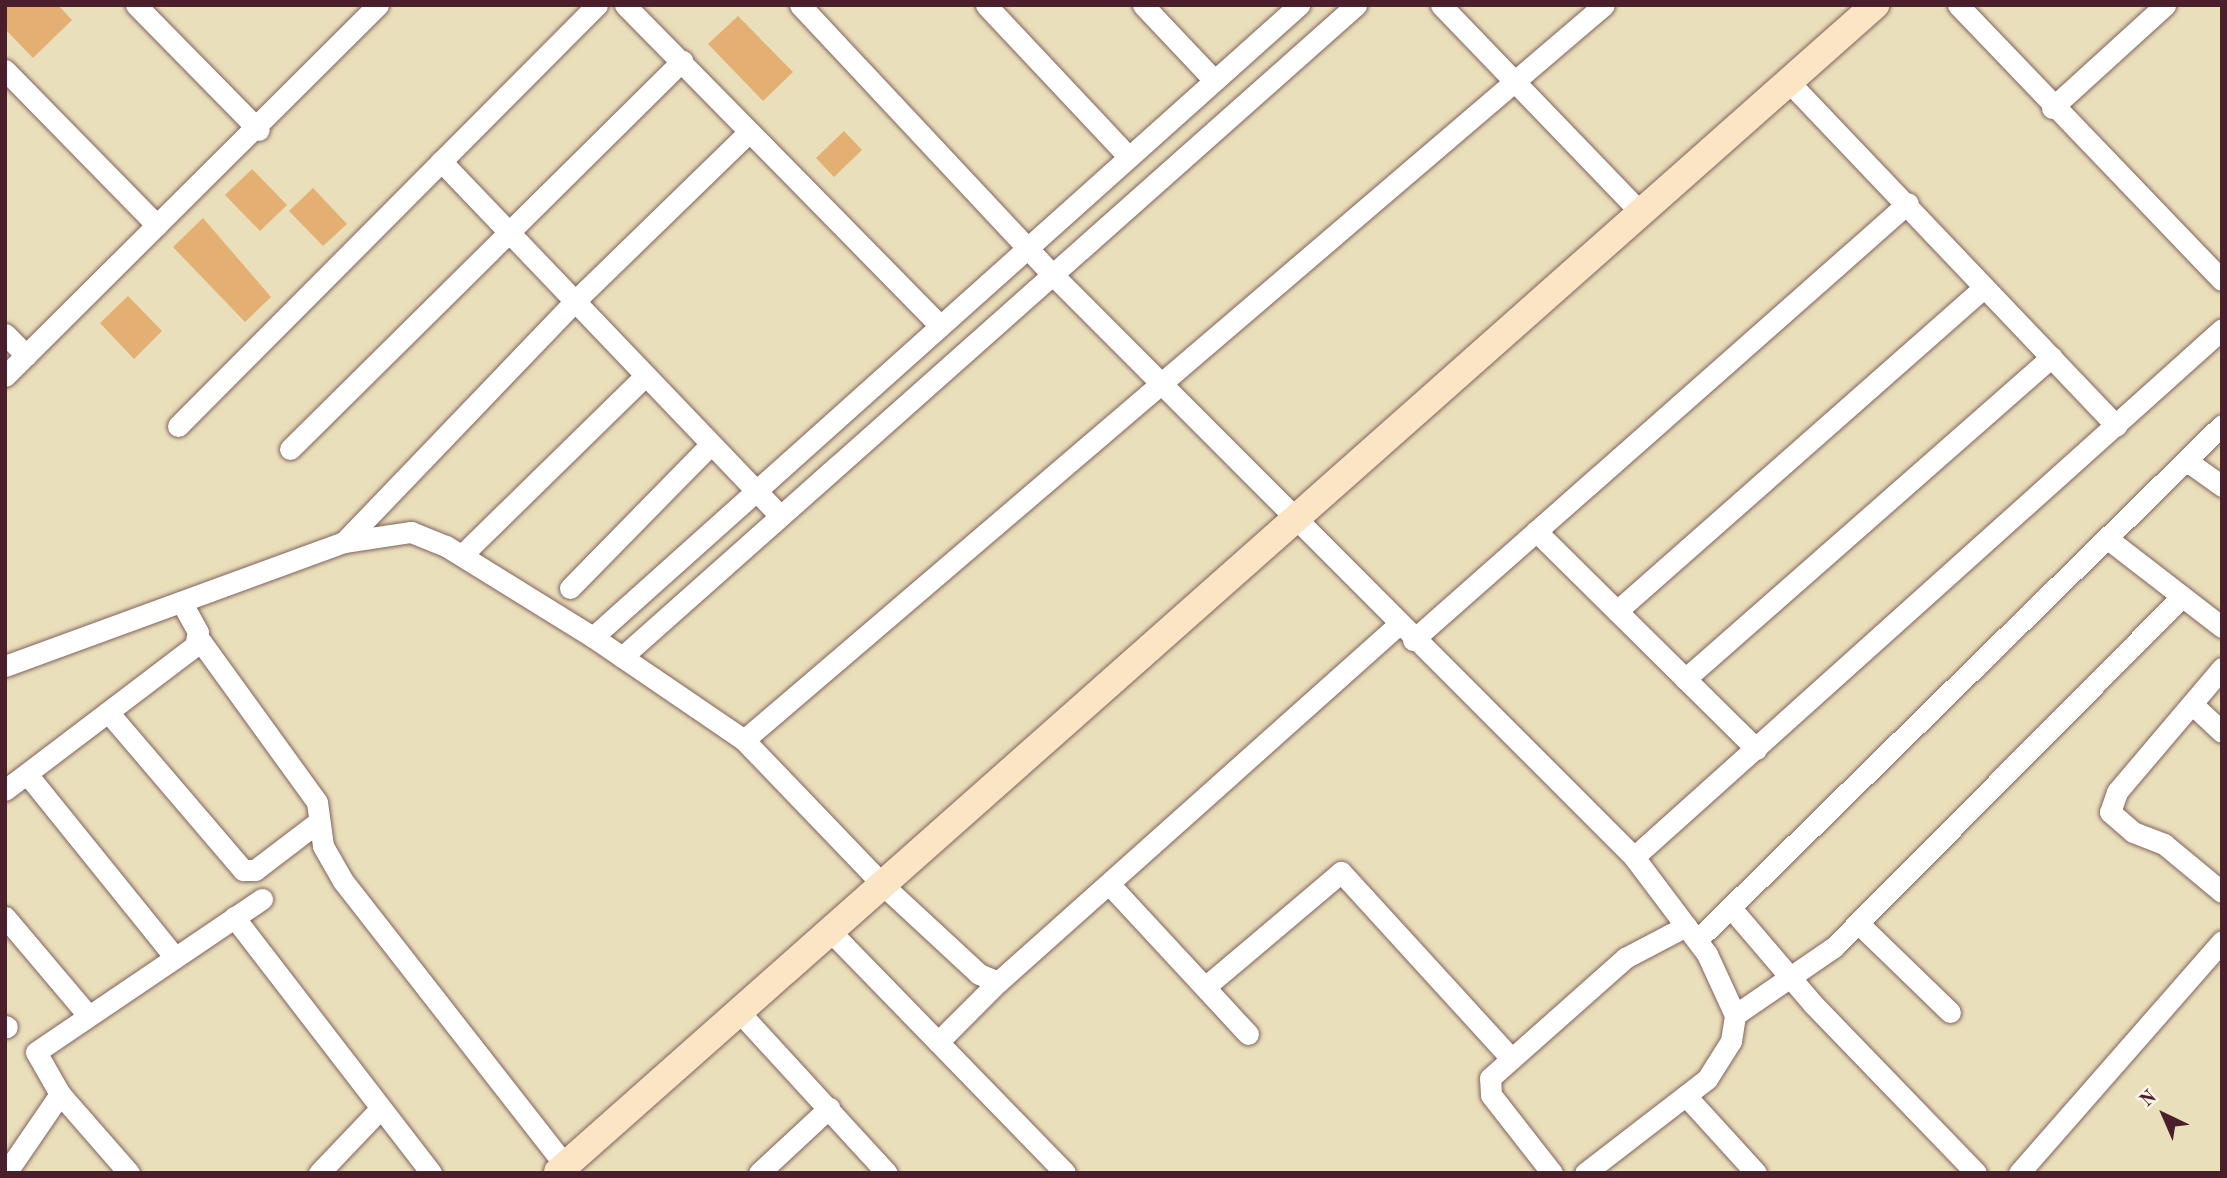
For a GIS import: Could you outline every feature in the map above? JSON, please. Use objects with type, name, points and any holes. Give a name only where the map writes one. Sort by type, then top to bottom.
[{"type":"street","points":[[136,5],[258,130]]},
{"type":"street","points":[[5,376],[157,225],[258,130],[378,5]]},
{"type":"street","points":[[178,426],[597,5]]},
{"type":"street","points":[[625,5],[939,325]]},
{"type":"street","points":[[800,5],[1052,274],[1298,519],[1406,632],[1634,857],[1692,933],[1735,1015]]},
{"type":"street","points":[[986,5],[1127,155]]},
{"type":"street","points":[[1143,5],[1214,80]]},
{"type":"street","points":[[622,657],[1356,5]]},
{"type":"street","points":[[1441,5],[1642,214]]},
{"type":"street","points":[[744,740],[1604,5]]},
{"type":"street","points":[[183,603],[198,639],[317,802],[318,822],[343,881],[560,1170],[742,1014],[1875,5]]},
{"type":"street","points":[[1958,5],[2052,108],[2222,280]]},
{"type":"street","points":[[2052,108],[2165,5]]},
{"type":"street","points":[[593,637],[1127,155],[1214,80],[1289,8]]},
{"type":"street","points":[[290,449],[682,61]]},
{"type":"street","points":[[5,70],[157,225]]},
{"type":"street","points":[[1788,81],[1908,203],[1984,288],[2116,426]]},
{"type":"street","points":[[344,542],[572,304],[749,132]]},
{"type":"street","points":[[441,161],[509,232],[572,304],[779,516]]},
{"type":"street","points":[[938,1042],[998,982],[1110,884],[1406,632],[1536,531],[1908,203]]},
{"type":"street","points":[[1616,611],[1984,288]]},
{"type":"street","points":[[1634,857],[2222,330]]},
{"type":"street","points":[[5,334],[26,355]]},
{"type":"street","points":[[1685,679],[2052,357]]},
{"type":"street","points":[[461,555],[645,376]]},
{"type":"street","points":[[1552,1173],[1491,1095],[1490,1078],[1625,958],[1692,933],[1731,908],[2222,425]]},
{"type":"street","points":[[570,588],[709,446]]},
{"type":"street","points":[[2187,461],[2222,486]]},
{"type":"street","points":[[1536,531],[1756,749]]},
{"type":"street","points":[[5,666],[344,542],[411,532],[461,555],[593,637],[744,740],[884,886],[979,974],[998,982]]},
{"type":"street","points":[[2108,539],[2222,627]]},
{"type":"street","points":[[1600,1168],[1686,1096],[1720,1062],[1735,1015],[1792,978],[1858,923],[2182,596]]},
{"type":"street","points":[[5,790],[198,639]]},
{"type":"street","points":[[2222,668],[2117,792],[2110,812],[2133,832],[2164,844],[2222,892]]},
{"type":"street","points":[[2192,704],[2222,732]]},
{"type":"street","points":[[108,712],[243,870],[255,870],[318,822]]},
{"type":"street","points":[[27,774],[174,956]]},
{"type":"street","points":[[1205,987],[1341,872],[1511,1058]]},
{"type":"street","points":[[1110,884],[1248,1034]]},
{"type":"street","points":[[129,1173],[60,1094],[36,1052],[87,1014],[262,899]]},
{"type":"street","points":[[1731,908],[1792,978],[1976,1173]]},
{"type":"street","points":[[5,917],[87,1014]]},
{"type":"street","points":[[234,918],[379,1111],[431,1173]]},
{"type":"street","points":[[1858,923],[1950,1012]]},
{"type":"street","points":[[832,933],[1057,1170]]},
{"type":"street","points":[[2019,1173],[2222,941]]},
{"type":"street","points":[[742,1014],[887,1173]]},
{"type":"street","points":[[6,1173],[60,1094]]},
{"type":"street","points":[[1686,1096],[1756,1173]]},
{"type":"street","points":[[759,1173],[829,1108]]},
{"type":"street","points":[[319,1173],[379,1111]]},
{"type":"building","points":[[5,5],[58,5],[72,20],[33,58],[5,29]]},
{"type":"building","points":[[738,16],[793,72],[763,101],[708,44]]},
{"type":"building","points":[[844,131],[862,150],[834,177],[816,158]]},
{"type":"building","points":[[252,169],[287,205],[260,231],[225,195]]},
{"type":"building","points":[[313,188],[347,224],[323,246],[289,211]]},
{"type":"building","points":[[203,218],[271,297],[245,322],[173,247]]},
{"type":"building","points":[[128,296],[162,331],[134,359],[100,323]]}]
